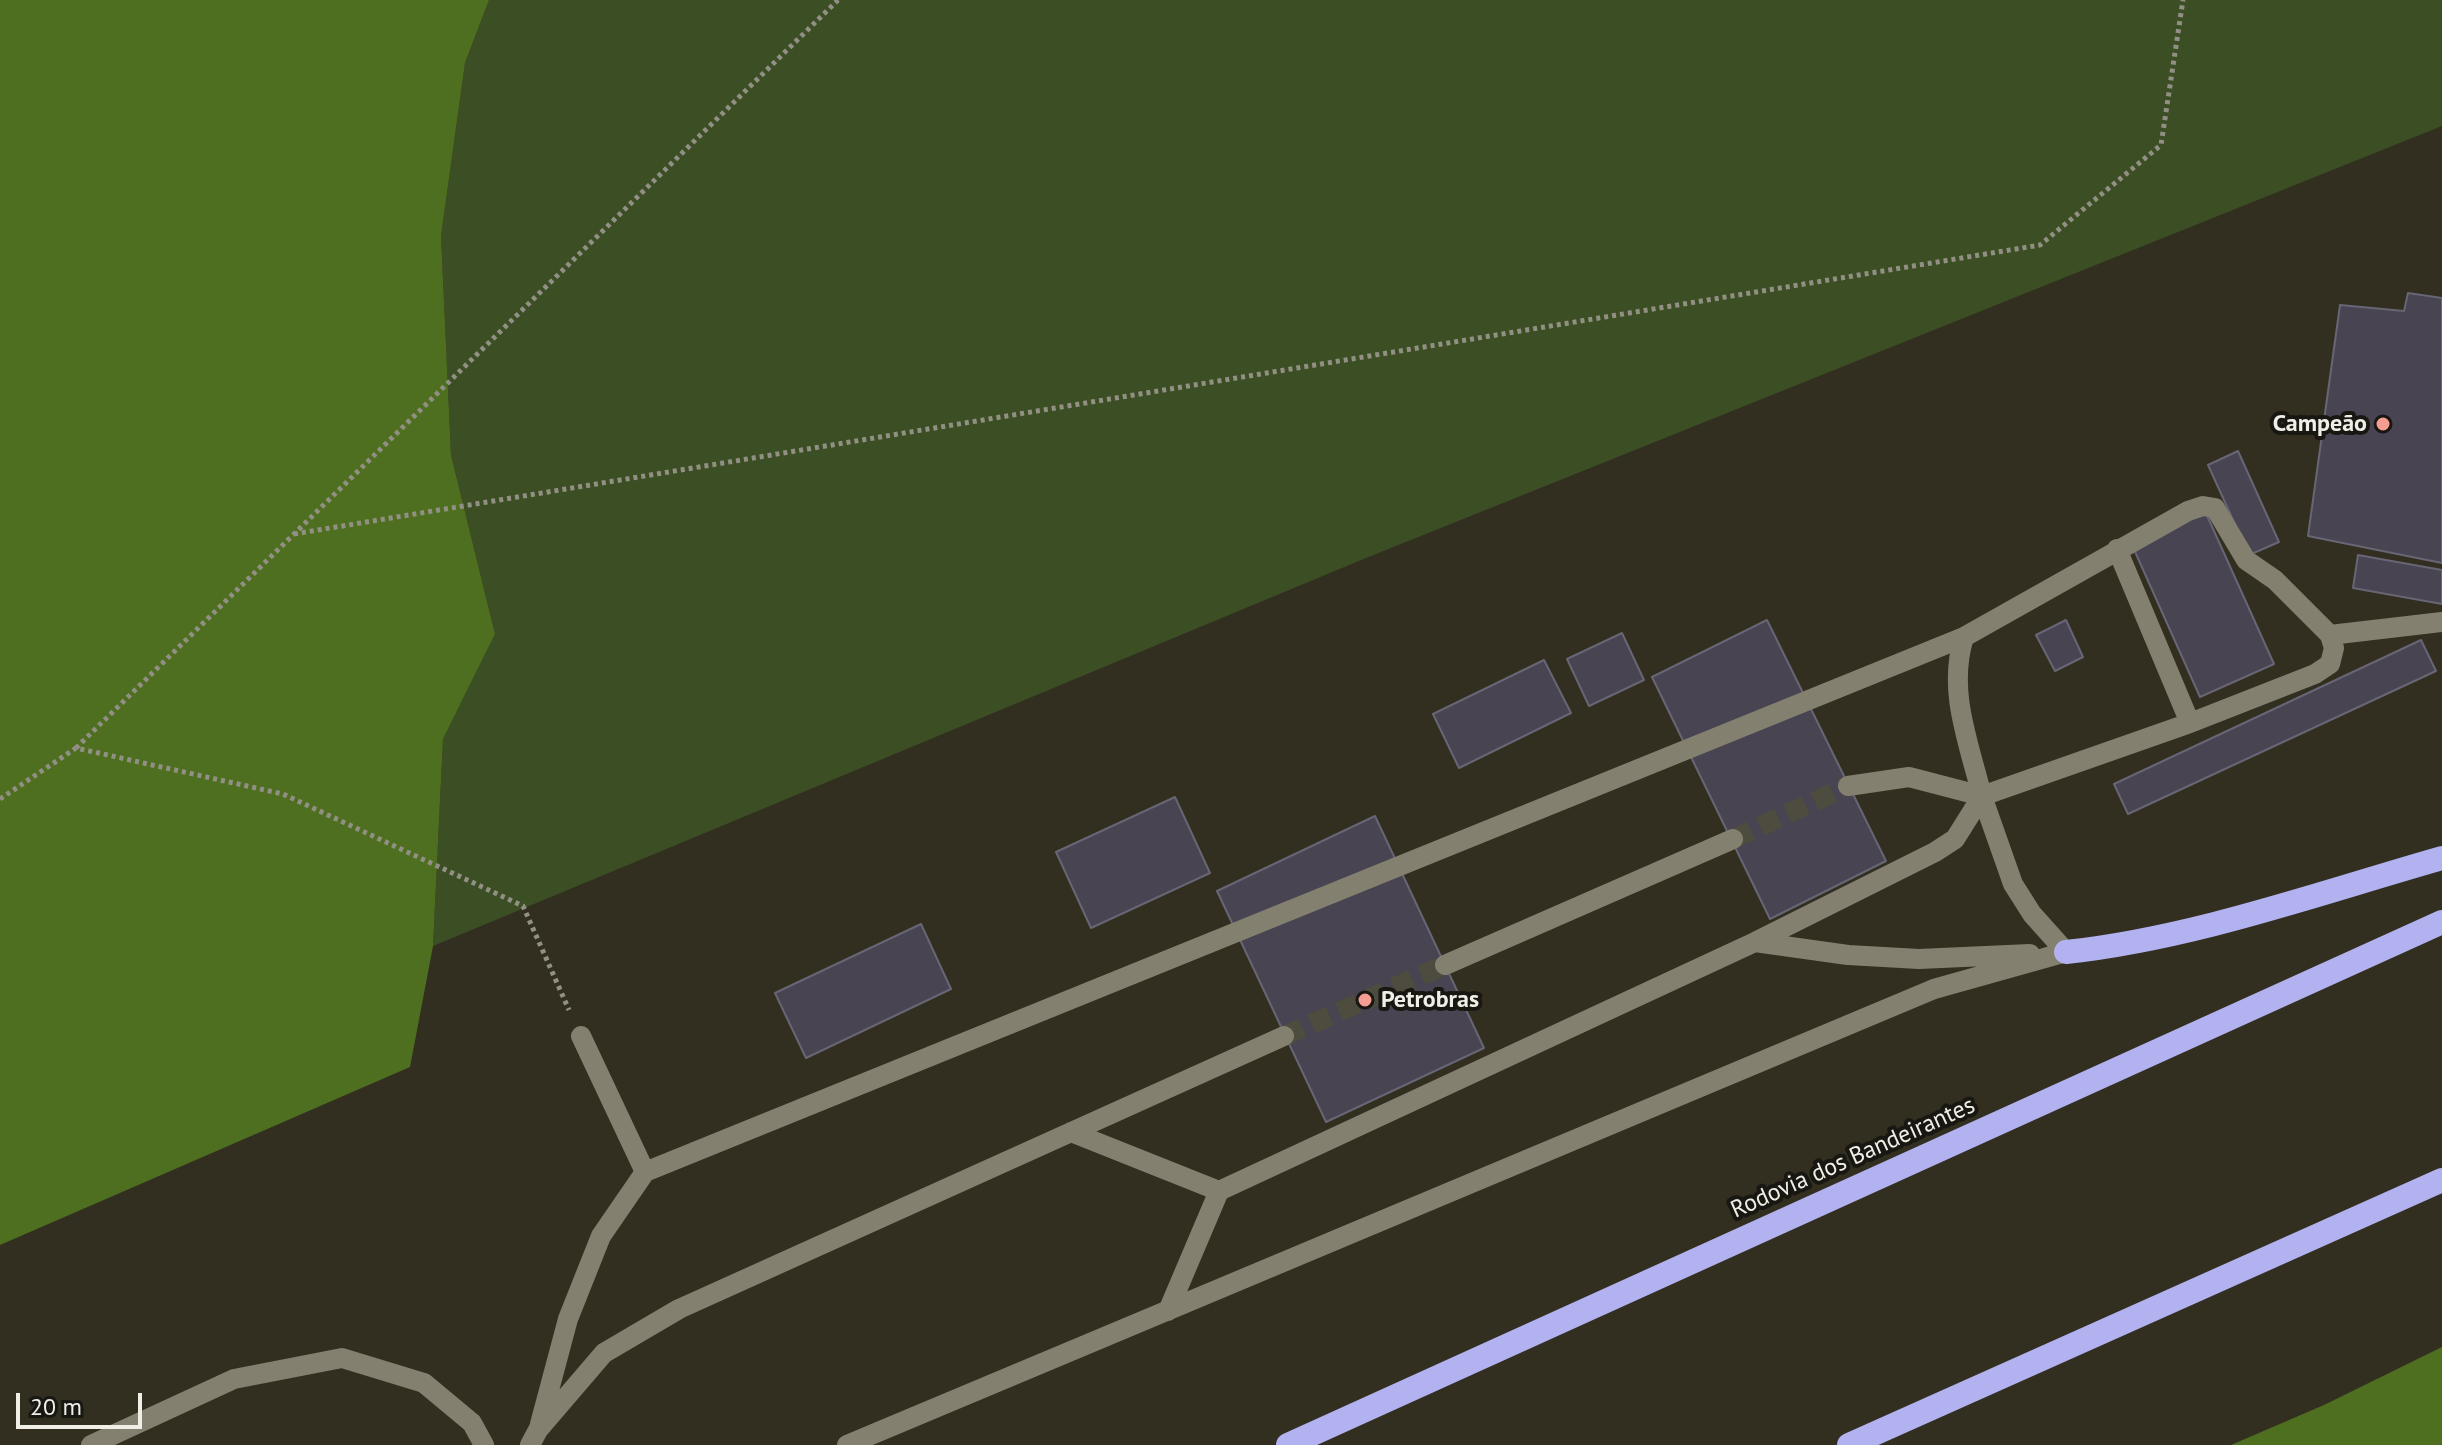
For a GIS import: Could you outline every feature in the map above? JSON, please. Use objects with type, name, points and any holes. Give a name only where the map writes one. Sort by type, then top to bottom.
[{"type":"highway","points":[[2066,952],[2107,948],[2188,930],[2442,858]]},
{"type":"highway","name":"Rodovia dos Bandeirantes","points":[[1288,1445],[2442,922]]},
{"type":"highway","points":[[1849,1445],[2442,1180]]},
{"type":"lane","points":[[534,1437],[568,1319],[601,1236],[645,1172],[1964,637],[2117,549],[2203,506],[2215,508],[2246,560],[2275,580],[2330,635],[2334,648],[2330,664],[2315,674],[2190,723],[1982,796],[1909,777],[1848,786]]},
{"type":"lane","points":[[2117,549],[2190,723]]},
{"type":"lane","points":[[2330,635],[2442,622]]},
{"type":"lane","points":[[1964,637],[1957,658],[1955,687],[1982,796],[2013,884],[2032,914],[2066,952]]},
{"type":"lane","points":[[1168,1311],[1219,1191],[1755,942],[1935,852],[1955,839],[1982,796]]},
{"type":"lane","points":[[1445,965],[1733,839]]},
{"type":"lane","points":[[1755,942],[1848,955],[1919,959],[2066,952]]},
{"type":"lane","points":[[847,1445],[1934,989],[2066,952]]},
{"type":"lane","points":[[581,1036],[645,1172]]},
{"type":"lane","points":[[534,1437],[604,1353],[679,1309],[1284,1036]]},
{"type":"lane","points":[[1071,1132],[1219,1191]]},
{"type":"lane","points":[[91,1445],[234,1379],[342,1358],[424,1383],[472,1423],[484,1445]]},
{"type":"path","points":[[0,799],[76,748],[838,0]]},
{"type":"path","points":[[294,534],[2040,245],[2161,145],[2183,0]]},
{"type":"path","points":[[76,748],[283,794],[523,906],[581,1036]]},
{"type":"green space","points":[[0,0],[489,0],[465,63],[441,236],[451,455],[495,634],[443,739],[433,946],[410,1067],[0,1245]]},
{"type":"green space","points":[[489,0],[2442,0],[2442,126],[1366,558],[433,946],[443,739],[495,634],[451,455],[441,236],[465,63]]},
{"type":"green space","points":[[2442,1347],[2442,1445],[2231,1445],[2324,1405]]},
{"type":"building","name":"Campeão","points":[[2408,293],[2442,298],[2442,563],[2308,536],[2340,305],[2404,311]]},
{"type":"building","points":[[2238,451],[2279,542],[2249,555],[2208,465]]},
{"type":"building","points":[[2205,511],[2274,664],[2200,697],[2132,545]]},
{"type":"building","points":[[2358,555],[2442,570],[2442,604],[2353,588]]},
{"type":"building","points":[[1767,620],[1886,861],[1770,919],[1652,677]]},
{"type":"building","points":[[2066,620],[2083,657],[2055,671],[2036,635]]},
{"type":"building","points":[[1622,633],[1644,680],[1589,706],[1567,659]]},
{"type":"building","points":[[2421,640],[2436,671],[2128,814],[2114,784]]},
{"type":"building","points":[[1544,660],[1571,713],[1459,768],[1433,714]]},
{"type":"building","points":[[1175,797],[1210,873],[1091,928],[1056,852]]},
{"type":"building","name":"Petrobras","points":[[1375,816],[1484,1048],[1326,1122],[1217,891]]},
{"type":"building","points":[[921,924],[951,989],[806,1058],[775,993]]},
{"type":"tunnel","points":[[1733,839],[1848,786]]},
{"type":"tunnel","points":[[1284,1036],[1445,965]]},
{"type":"place","name":"Campeão","points":[[2383,424]]},
{"type":"place","name":"Petrobras","points":[[1365,1000]]}]
